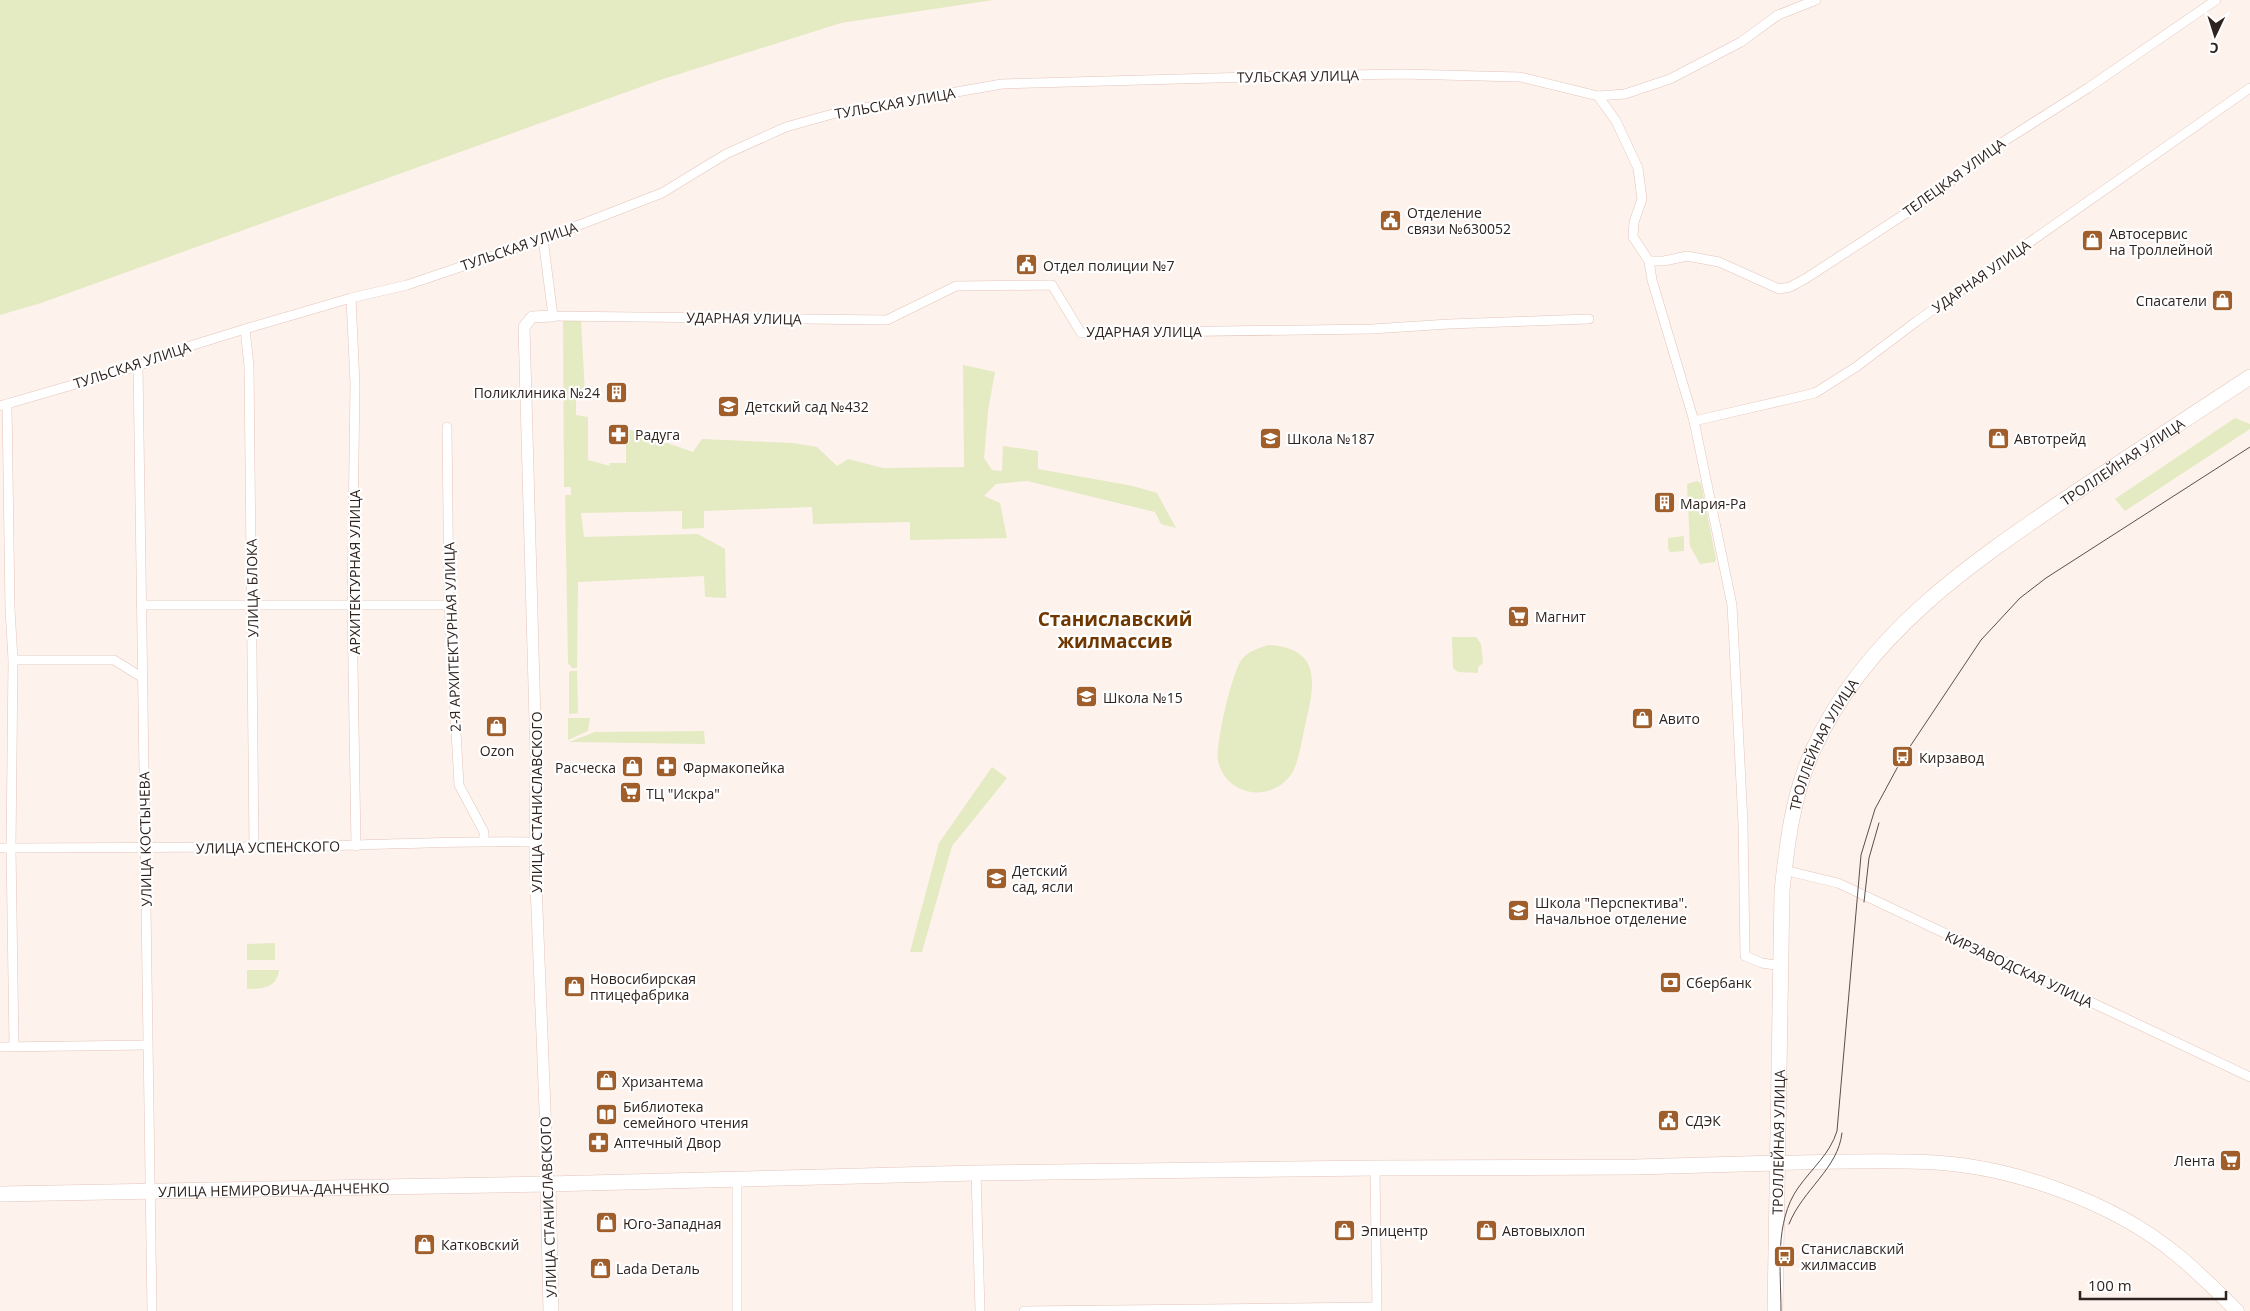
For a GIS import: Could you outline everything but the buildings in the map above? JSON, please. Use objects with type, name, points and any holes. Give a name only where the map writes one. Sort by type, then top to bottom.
[{"type":"main road","name":"ТРОЛЛЕЙНАЯ УЛИЦА","points":[[1774,1311],[1780,966],[1784,870],[1790,825],[1801,783],[1814,748],[1844,696],[1872,657],[1910,616],[1946,584],[2040,517],[2250,377]]},
{"type":"main road","points":[[1777,1163],[1927,1162],[1998,1172],[2074,1194],[2121,1218],[2174,1252],[2237,1311]]},
{"type":"main road","name":"УЛИЦА НЕМИРОВИЧА-ДАНЧЕНКО","points":[[0,1194],[736,1180],[976,1173],[1635,1167],[1777,1163]]},
{"type":"main road","name":"УЛИЦА СТАНИСЛАВСКОГО","points":[[548,1184],[551,1311]]},
{"type":"street","name":"ТУЛЬСКАЯ УЛИЦА","points":[[3,405],[138,366],[177,350],[245,329],[351,298],[407,285],[543,239],[662,194],[726,154],[786,127],[836,113],[1002,84],[1401,74],[1520,78],[1598,96],[1625,94],[1670,79],[1741,42],[1778,15],[1816,0]]},
{"type":"street","name":"ТЕЛЕЦКАЯ УЛИЦА","points":[[1649,261],[1664,261],[1687,256],[1719,262],[1779,288],[1790,287],[1934,195],[1987,152],[2088,88],[2216,0]]},
{"type":"street","name":"УДАРНАЯ УЛИЦА","points":[[1694,421],[1815,393],[1856,368],[1917,321],[2250,88]]},
{"type":"street","points":[[1598,96],[1616,121],[1638,168],[1642,199],[1634,222],[1633,238],[1649,261],[1652,280],[1694,421],[1732,605],[1743,823],[1745,956],[1762,963],[1780,966]]},
{"type":"street","points":[[543,239],[553,316]]},
{"type":"street","name":"УДАРНАЯ УЛИЦА","points":[[553,316],[887,320],[956,286],[1052,285],[1081,334],[1372,329],[1589,319]]},
{"type":"street","name":"АРХИТЕКТУРНАЯ УЛИЦА","points":[[351,298],[356,384],[352,605],[356,846]]},
{"type":"street","name":"УЛИЦА СТАНИСЛАВСКОГО","points":[[548,1184],[539,1001],[524,327],[532,317],[553,316]]},
{"type":"street","name":"УЛИЦА БЛОКА","points":[[245,329],[249,366],[254,848]]},
{"type":"street","name":"УЛИЦА КОСТЫЧЕВА","points":[[138,366],[152,1311]]},
{"type":"street","points":[[3,405],[5,609],[13,660],[11,848],[14,1046]]},
{"type":"street","name":"2-Я АРХИТЕКТУРНАЯ УЛИЦА","points":[[447,427],[449,605],[459,786],[484,832],[484,841]]},
{"type":"street","points":[[141,605],[449,605]]},
{"type":"street","points":[[13,660],[114,660],[143,678]]},
{"type":"street","name":"УЛИЦА УСПЕНСКОГО","points":[[0,848],[254,848],[484,841],[536,842]]},
{"type":"street","name":"КИРЗАВОДСКАЯ УЛИЦА","points":[[1784,870],[1838,883],[2250,1077]]},
{"type":"street","points":[[0,1047],[147,1045]]},
{"type":"street","points":[[1024,1311],[1376,1309],[1375,1168]]},
{"type":"street","points":[[976,1173],[980,1311]]},
{"type":"street","points":[[736,1180],[737,1311]]},
{"type":"green space","points":[[0,0],[993,0],[841,23],[660,80],[41,303],[0,315]]},
{"type":"green space","points":[[563,321],[581,321],[585,393],[576,394],[576,415],[588,417],[588,460],[610,466],[609,463],[626,463],[626,429],[654,435],[664,442],[693,452],[702,439],[793,443],[817,447],[837,466],[848,459],[883,468],[964,467],[963,365],[995,372],[988,411],[984,458],[992,470],[1002,471],[1003,446],[1038,451],[1038,469],[1133,486],[1157,493],[1176,528],[1161,524],[1155,512],[1027,481],[996,484],[984,496],[1000,503],[1007,538],[910,540],[910,522],[813,524],[812,507],[704,511],[704,528],[682,529],[682,511],[581,513],[584,537],[698,534],[725,549],[726,598],[705,597],[704,576],[578,582],[577,668],[572,668],[568,663],[565,495],[571,495],[571,487],[564,487]]},
{"type":"green space","points":[[2235,418],[2250,424],[2250,429],[2125,511],[2115,499]]},
{"type":"green space","points":[[1697,481],[1701,483],[1716,559],[1715,562],[1700,564],[1690,546],[1687,484]]},
{"type":"green space","points":[[1684,536],[1684,551],[1670,552],[1668,549],[1668,538]]},
{"type":"green space","points":[[1452,637],[1476,637],[1481,644],[1483,663],[1478,667],[1478,673],[1458,672],[1453,668]]},
{"type":"green space","points":[[1268,645],[1286,648],[1299,653],[1307,662],[1311,672],[1311,697],[1298,757],[1291,775],[1278,787],[1261,792],[1252,792],[1235,786],[1224,775],[1218,761],[1219,740],[1229,693],[1238,666],[1248,654]]},
{"type":"green space","points":[[577,671],[578,713],[569,714],[569,672]]},
{"type":"green space","points":[[568,718],[590,718],[588,731],[568,740]]},
{"type":"green space","points":[[704,731],[705,744],[569,742],[595,732]]},
{"type":"green space","points":[[992,767],[1007,778],[952,846],[922,952],[910,952],[939,843]]},
{"type":"green space","points":[[275,943],[275,960],[247,960],[247,944]]},
{"type":"green space","points":[[247,970],[279,970],[278,976],[272,984],[258,989],[247,989]]},
{"type":"tram line","points":[[1781,1311],[1780,1247],[1785,1216],[1790,1201],[1830,1147],[1837,1131],[1861,855],[1875,809],[1903,757],[1981,640],[2020,598],[2046,578],[2250,447]]},
{"type":"tram line","points":[[1864,902],[1869,858],[1879,823]]},
{"type":"tram line","points":[[1789,1224],[1803,1200],[1834,1157],[1842,1133]]},
{"type":"place","name":"Отделение связи №630052","points":[[1391,220]]},
{"type":"place","name":"Автосервис на Троллейной","points":[[2093,241]]},
{"type":"place","name":"Отдел полиции №7","points":[[1027,265]]},
{"type":"place","name":"Спасатели","points":[[2223,300]]},
{"type":"place","name":"Поликлиника №24","points":[[616,392]]},
{"type":"place","name":"Детский сад №432","points":[[729,406]]},
{"type":"place","name":"Радуга","points":[[619,434]]},
{"type":"place","name":"Школа №187","points":[[1271,438]]},
{"type":"place","name":"Автотрейд","points":[[1998,438]]},
{"type":"place","name":"Мария-Ра","points":[[1664,503]]},
{"type":"place","name":"Магнит","points":[[1519,616]]},
{"type":"place","name":"Школа №15","points":[[1087,697]]},
{"type":"place","name":"Авито","points":[[1643,718]]},
{"type":"place","name":"Ozon","points":[[497,727]]},
{"type":"place","name":"Кирзавод","points":[[1903,757]]},
{"type":"place","name":"Расческа","points":[[632,767]]},
{"type":"place","name":"Фармакопейка","points":[[667,767]]},
{"type":"place","name":"ТЦ \"Искра\"","points":[[630,793]]},
{"type":"place","name":"Детский сад, ясли","points":[[996,878]]},
{"type":"place","name":"Школа \"Перспектива\". Начальное отделение","points":[[1519,910]]},
{"type":"place","name":"Сбербанк","points":[[1670,982]]},
{"type":"place","name":"Новосибирская птицефабрика","points":[[574,986]]},
{"type":"place","name":"Хризантема","points":[[606,1081]]},
{"type":"place","name":"Библиотека семейного чтения","points":[[607,1114]]},
{"type":"place","name":"СДЭК","points":[[1669,1120]]},
{"type":"place","name":"Аптечный Двор","points":[[598,1142]]},
{"type":"place","name":"Лента","points":[[2231,1160]]},
{"type":"place","name":"Юго-Западная","points":[[607,1223]]},
{"type":"place","name":"Эпицентр","points":[[1345,1230]]},
{"type":"place","name":"Автовыхлоп","points":[[1486,1230]]},
{"type":"place","name":"Катковский","points":[[425,1244]]},
{"type":"place","name":"Станиславский жилмассив","points":[[1785,1256]]},
{"type":"place","name":"Lada Dеталь","points":[[600,1268]]},
{"type":"district","name":"Станиславский жилмассив","points":[[1115,630]]}]
